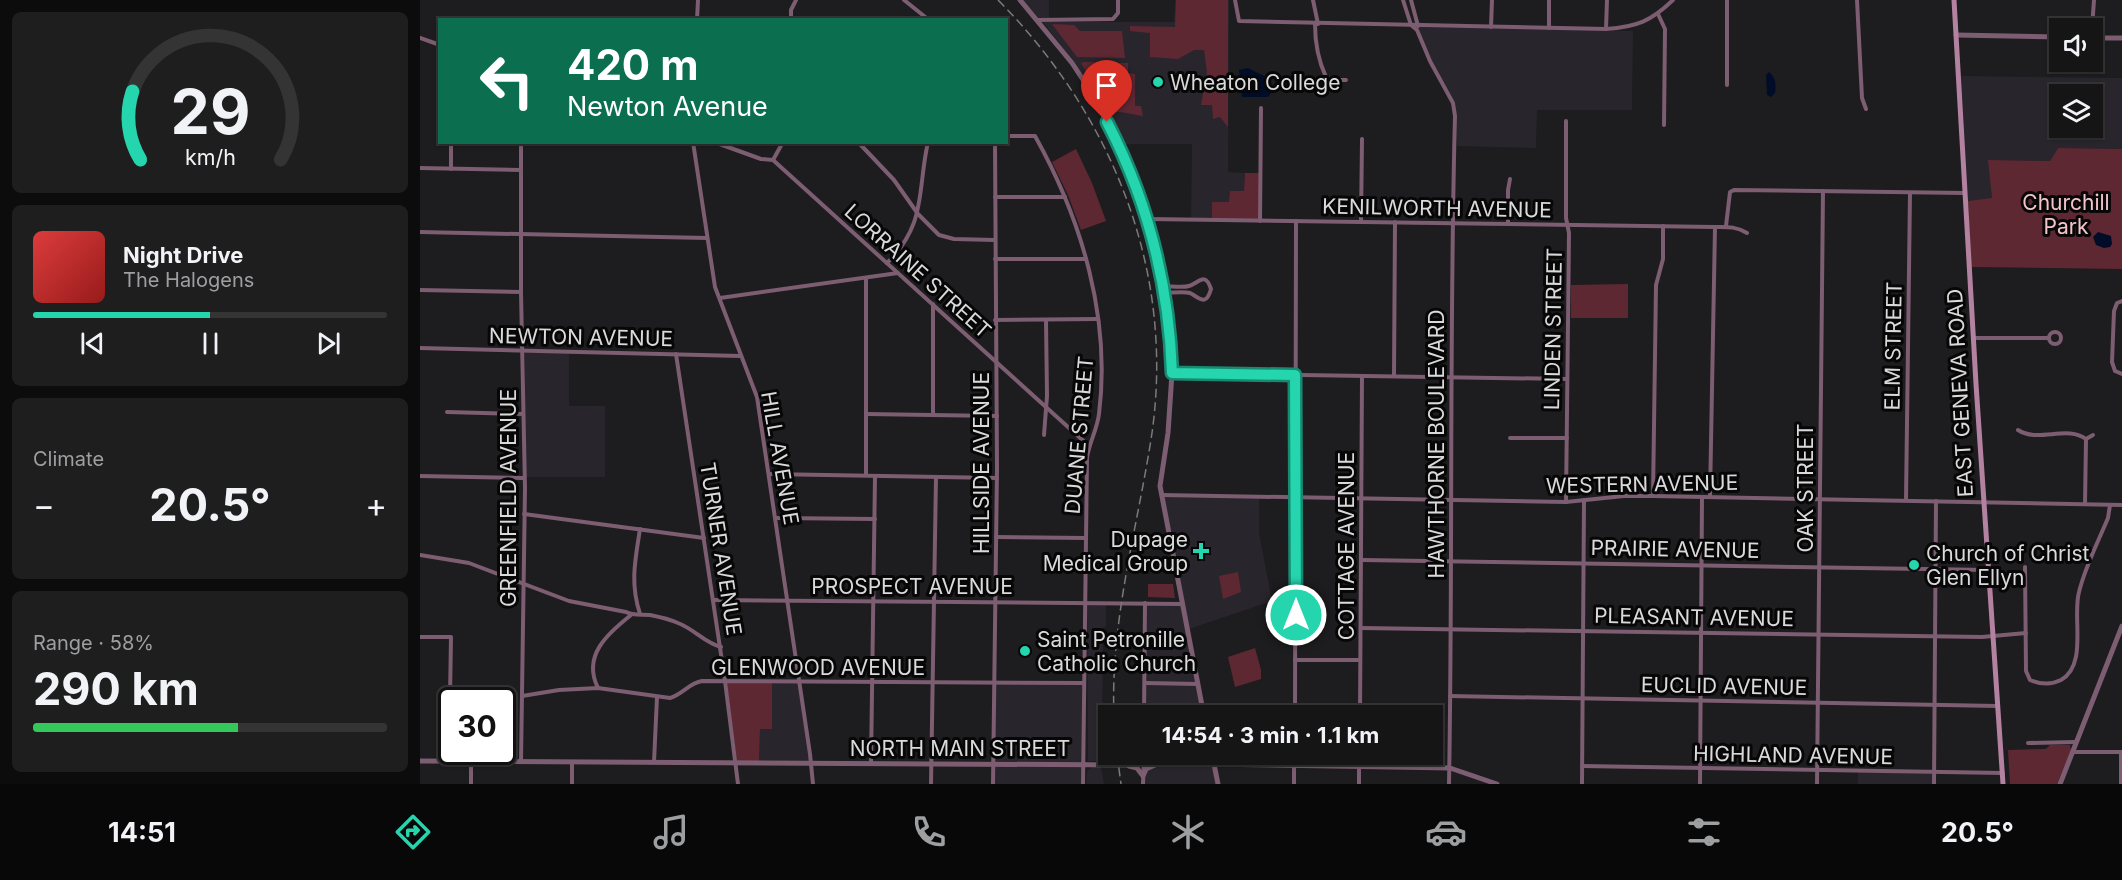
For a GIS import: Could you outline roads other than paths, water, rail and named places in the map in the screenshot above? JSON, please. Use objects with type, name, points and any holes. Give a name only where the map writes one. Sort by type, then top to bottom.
[{"type":"main road","name":"EAST GENEVA ROAD","points":[[1954,0],[1983,502],[2003,784]]},
{"type":"street","points":[[697,18],[698,0]]},
{"type":"street","points":[[791,18],[791,10],[796,0]]},
{"type":"street","points":[[904,0],[926,18]]},
{"type":"street","points":[[1020,0],[1072,63],[1097,101],[1127,164],[1148,219],[1164,290],[1172,373],[1169,430],[1160,486],[1202,705]]},
{"type":"street","points":[[1038,20],[1111,20],[1116,17],[1118,0]]},
{"type":"street","points":[[1235,0],[1239,21],[1606,29],[1633,26],[1658,14],[1673,0]]},
{"type":"street","points":[[1313,0],[1318,24]]},
{"type":"street","points":[[1403,0],[1411,25]]},
{"type":"street","points":[[1411,0],[1419,26]]},
{"type":"street","points":[[1491,27],[1492,0]]},
{"type":"street","points":[[1549,0],[1549,28]]},
{"type":"street","points":[[1606,0],[1606,29]]},
{"type":"street","points":[[1727,0],[1727,85]]},
{"type":"street","points":[[1857,0],[1863,98],[1866,110]]},
{"type":"street","points":[[2093,18],[2094,0]]},
{"type":"street","points":[[1658,14],[1665,29],[1664,125]]},
{"type":"street","points":[[1318,24],[1315,24],[1316,45],[1326,76],[1334,80],[1346,80]]},
{"type":"street","name":"HAWTHORNE BOULEVARD","points":[[1411,25],[1417,30],[1430,61],[1453,103],[1455,116],[1450,377],[1452,560],[1449,784]]},
{"type":"street","points":[[1956,35],[2049,37]]},
{"type":"street","points":[[420,38],[438,44]]},
{"type":"street","points":[[2103,38],[2122,38]]},
{"type":"street","points":[[1260,221],[1261,108]]},
{"type":"street","name":"LINDEN STREET","points":[[1566,121],[1569,233],[1566,502]]},
{"type":"street","name":"DUANE STREET","points":[[1008,136],[1035,136],[1065,197],[1086,258],[1098,319],[1102,356],[1100,412],[1095,434],[1089,446],[1083,784]]},
{"type":"street","points":[[1361,222],[1362,140]]},
{"type":"street","points":[[451,144],[451,169]]},
{"type":"street","name":"GREENFIELD AVENUE","points":[[521,144],[520,292],[523,351],[524,514],[521,762]]},
{"type":"street","name":"HILL AVENUE","points":[[693,144],[715,287],[757,397],[770,474],[813,784]]},
{"type":"street","name":"LORRAINE STREET","points":[[720,144],[761,159],[773,160],[1089,446]]},
{"type":"street","points":[[773,160],[782,144]]},
{"type":"street","points":[[860,144],[894,180],[918,214],[934,230],[944,237],[954,239],[995,240]]},
{"type":"street","points":[[887,263],[905,242],[918,214],[927,144]]},
{"type":"street","name":"HILLSIDE AVENUE","points":[[993,784],[997,478],[995,144]]},
{"type":"street","points":[[420,168],[521,170]]},
{"type":"street","points":[[1508,224],[1510,179]]},
{"type":"street","points":[[1747,233],[1739,228],[1726,226],[1730,192],[1734,190],[1965,193]]},
{"type":"street","name":"OAK STREET","points":[[1817,784],[1823,191]]},
{"type":"street","name":"ELM STREET","points":[[1906,500],[1910,193]]},
{"type":"street","points":[[995,197],[1065,197]]},
{"type":"street","name":"KENILWORTH AVENUE","points":[[1148,219],[1726,226]]},
{"type":"street","points":[[1295,705],[1296,221]]},
{"type":"street","points":[[1394,376],[1395,222]]},
{"type":"street","points":[[1653,496],[1656,285],[1663,259],[1663,226]]},
{"type":"street","points":[[1710,497],[1714,227]]},
{"type":"street","points":[[420,232],[708,238]]},
{"type":"street","points":[[995,259],[1086,258]]},
{"type":"street","points":[[720,298],[898,273]]},
{"type":"street","points":[[866,278],[866,476]]},
{"type":"street","points":[[1198,279],[1207,281],[1211,289],[1204,300],[1199,300],[1188,293],[1164,290],[1190,286],[1198,279]]},
{"type":"street","points":[[420,290],[520,292]]},
{"type":"street","points":[[2122,301],[2117,303],[2114,311],[2112,363],[2115,371],[2122,374]]},
{"type":"street","points":[[933,304],[933,415]]},
{"type":"street","points":[[995,320],[1098,319]]},
{"type":"street","points":[[1044,435],[1046,320]]},
{"type":"street","points":[[1974,338],[2049,338]]},
{"type":"street","name":"NEWTON AVENUE","points":[[420,348],[741,356]]},
{"type":"street","name":"TURNER AVENUE","points":[[676,354],[721,646],[738,784]]},
{"type":"street","points":[[1172,373],[1568,379]]},
{"type":"street","name":"COTTAGE AVENUE","points":[[1360,705],[1362,376]]},
{"type":"street","points":[[447,412],[523,414]]},
{"type":"street","points":[[866,414],[997,416]]},
{"type":"street","points":[[2018,430],[2030,434],[2076,435],[2086,439]]},
{"type":"street","points":[[2086,439],[2093,435]]},
{"type":"street","points":[[1510,438],[1567,438]]},
{"type":"street","points":[[2085,504],[2086,439]]},
{"type":"street","points":[[770,474],[997,478]]},
{"type":"street","points":[[420,476],[523,478]]},
{"type":"street","points":[[871,764],[875,476]]},
{"type":"street","points":[[931,784],[936,477]]},
{"type":"street","name":"WESTERN AVENUE","points":[[1162,495],[1566,502],[1623,496],[1653,496],[2122,505]]},
{"type":"street","points":[[1700,784],[1702,497]]},
{"type":"street","points":[[1582,784],[1584,500]]},
{"type":"street","points":[[1934,784],[1936,501]]},
{"type":"street","points":[[2025,567],[2026,671],[2030,680],[2038,683],[2052,683],[2068,675],[2077,657],[2078,595],[2108,518],[2110,505]]},
{"type":"street","points":[[524,514],[704,538]]},
{"type":"street","points":[[776,518],[875,519]]},
{"type":"street","points":[[640,529],[633,577],[634,592],[640,614]]},
{"type":"street","points":[[996,537],[1086,538]]},
{"type":"street","points":[[420,555],[469,563],[570,601],[626,612],[631,615]]},
{"type":"street","name":"PRAIRIE AVENUE","points":[[1362,560],[1989,570]]},
{"type":"street","name":"PROSPECT AVENUE","points":[[713,600],[1182,604]]},
{"type":"street","points":[[1144,705],[1145,603]]},
{"type":"street","points":[[598,688],[592,674],[593,659],[610,633],[631,615],[640,614],[681,624],[714,645],[721,646]]},
{"type":"street","points":[[2060,784],[2122,626]]},
{"type":"street","name":"PLEASANT AVENUE","points":[[1361,628],[1993,637],[2026,633]]},
{"type":"street","points":[[420,637],[451,637],[450,687]]},
{"type":"street","points":[[1295,660],[1360,660]]},
{"type":"street","name":"GLENWOOD AVENUE","points":[[522,696],[559,690],[598,688],[670,698],[677,696],[696,682],[726,681],[1084,683]]},
{"type":"street","points":[[1144,683],[1198,684]]},
{"type":"street","name":"EUCLID AVENUE","points":[[1450,696],[1998,705]]},
{"type":"street","points":[[654,763],[657,697]]},
{"type":"street","points":[[2028,743],[2076,742]]},
{"type":"street","points":[[2073,752],[2121,752],[2121,784]]},
{"type":"street","name":"NORTH MAIN STREET","points":[[420,761],[438,761]]},
{"type":"street","name":"NORTH MAIN STREET","points":[[516,762],[1098,765]]},
{"type":"street","points":[[572,762],[572,784]]},
{"type":"street","points":[[471,765],[471,784]]},
{"type":"street","points":[[1128,765],[1137,768],[1143,776]]},
{"type":"street","points":[[1143,765],[1143,784]]},
{"type":"street","points":[[1143,776],[1146,769],[1155,765]]},
{"type":"street","name":"NORTH MAIN STREET","points":[[1155,765],[1450,768],[1497,784]]},
{"type":"street","points":[[1214,766],[1218,784]]},
{"type":"street","points":[[1294,766],[1294,784]]},
{"type":"street","name":"HIGHLAND AVENUE","points":[[1582,766],[2003,773]]},
{"type":"street","points":[[1359,767],[1359,784]]},
{"type":"water","points":[[1248,68],[1266,77],[1271,93],[1268,97],[1242,97],[1239,70]]},
{"type":"water","points":[[1769,72],[1775,84],[1775,93],[1771,97],[1767,95],[1766,75]]},
{"type":"water","points":[[2098,232],[2111,236],[2110,247],[2104,248],[2096,245],[2093,237]]},
{"type":"railway","points":[[998,0],[1038,45],[1073,93],[1103,145],[1126,198],[1143,255],[1154,313],[1157,372],[1152,433],[1126,573],[1116,644],[1114,705]]},
{"type":"railway","points":[[1118,765],[1121,784]]},
{"type":"place","name":"Wheaton College","points":[[1158,82]]},
{"type":"place","name":"Dupage Medical Group","points":[[1201,551]]},
{"type":"place","name":"Church of Christ Glen Ellyn","points":[[1914,565]]},
{"type":"place","name":"Saint Petronille Catholic Church","points":[[1025,651]]},
{"type":"park label","name":"Churchill Park","points":[[2066,214]]}]
